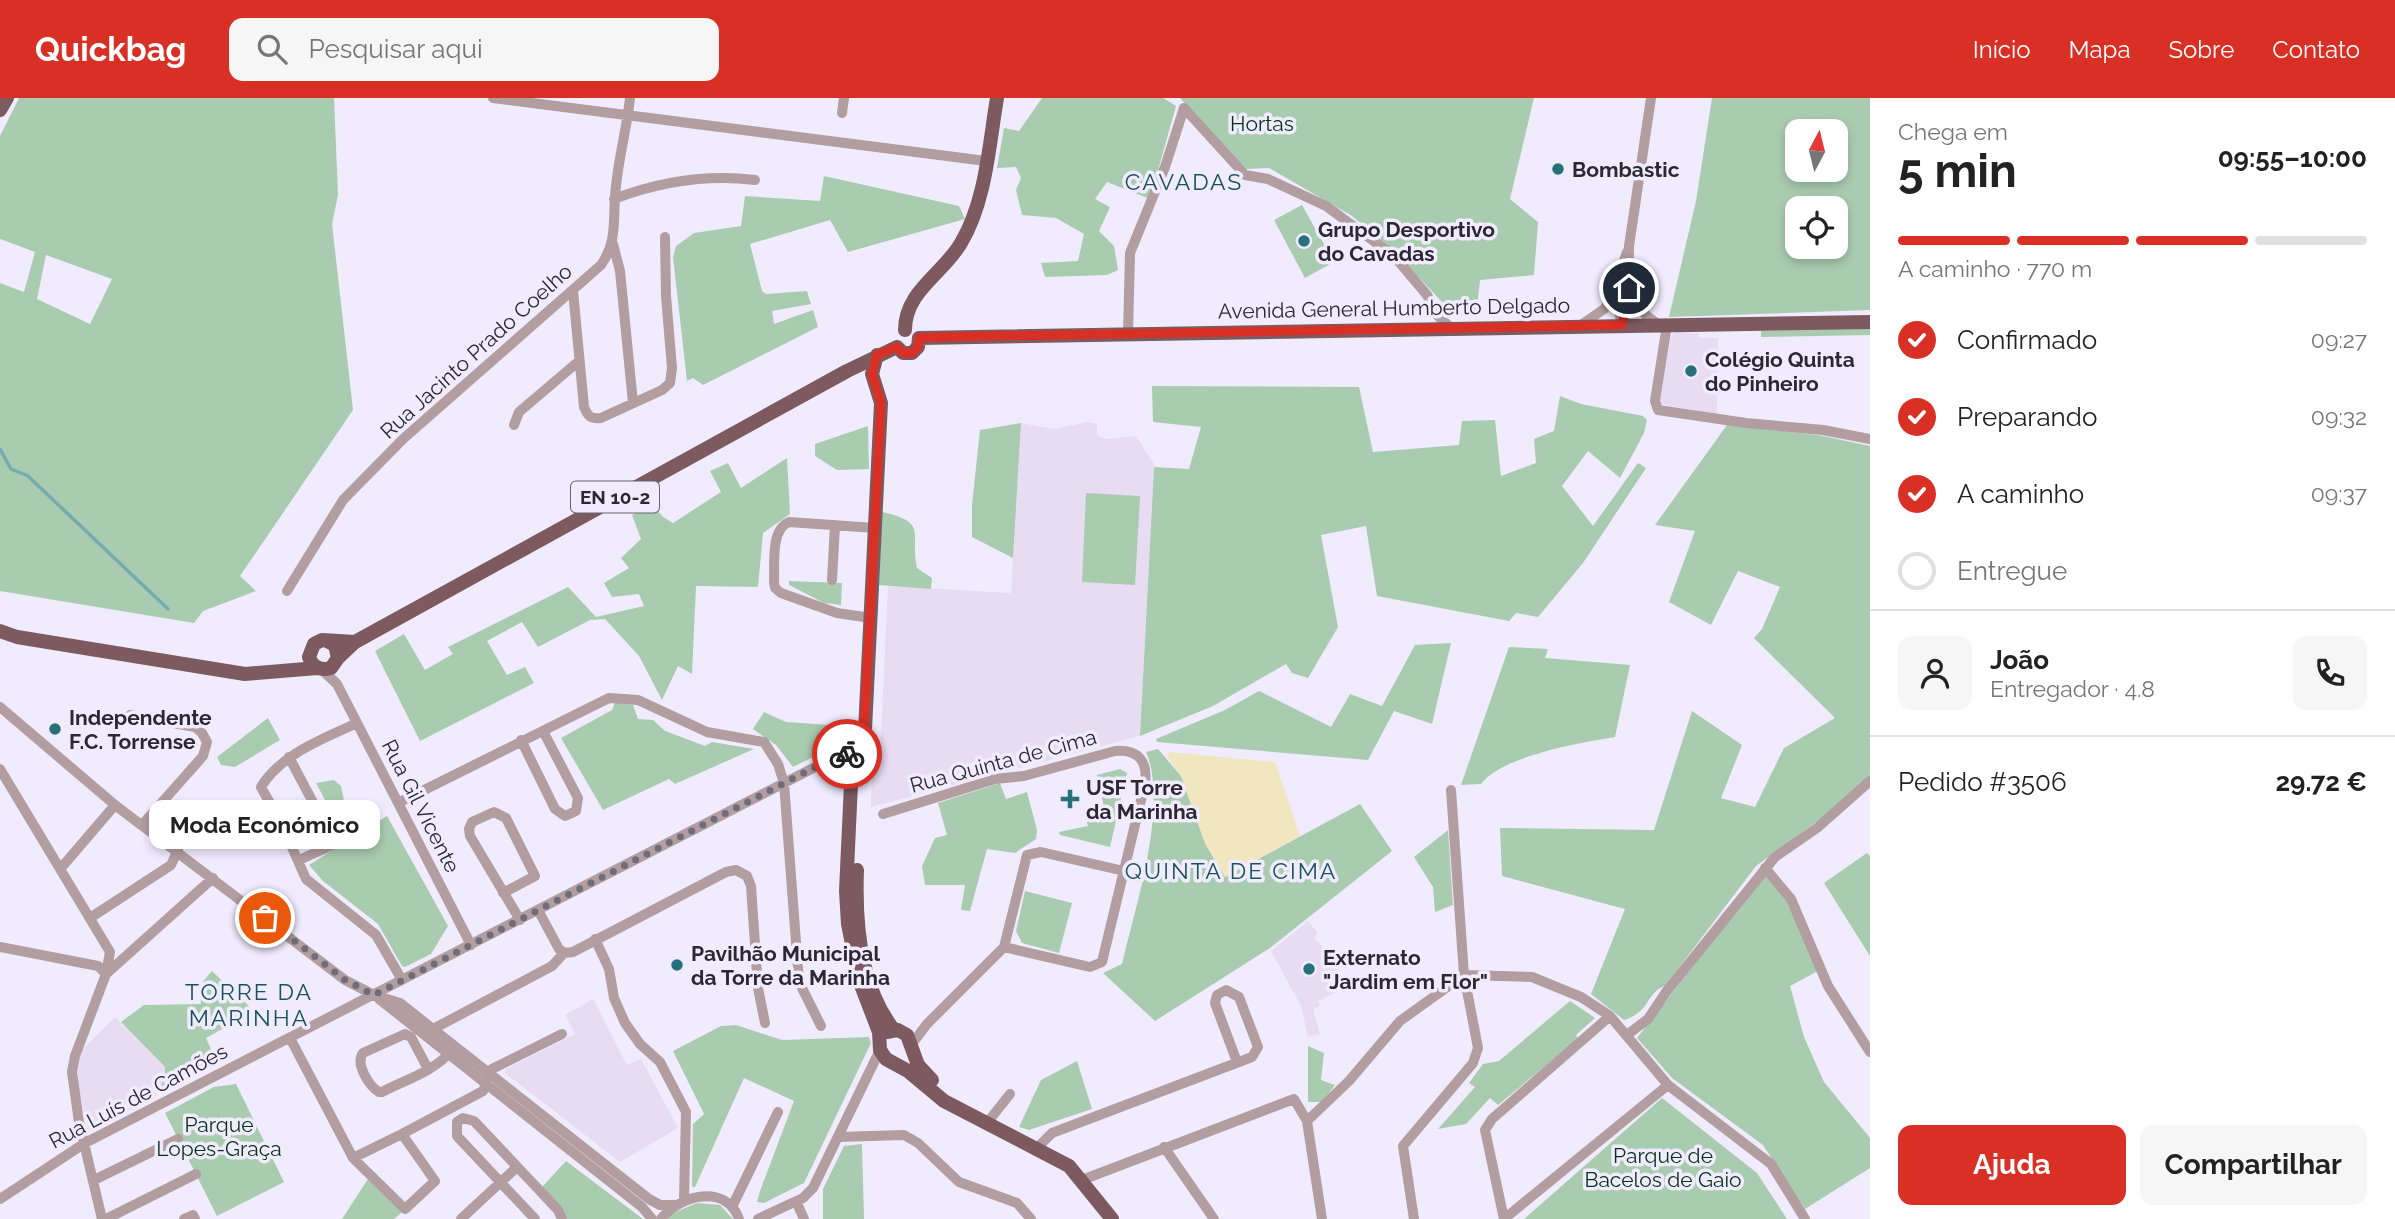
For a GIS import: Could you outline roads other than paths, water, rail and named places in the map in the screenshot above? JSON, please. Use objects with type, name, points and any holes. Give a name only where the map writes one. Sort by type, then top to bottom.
[{"type":"main road","points":[[0,110],[7,98]]},
{"type":"main road","points":[[897,347],[897,337],[905,330],[909,305],[961,243],[978,200],[997,98]]},
{"type":"main road","name":"Avenida General Humberto Delgado","points":[[897,347],[903,353],[912,353],[918,347],[919,338],[1870,322]]},
{"type":"main road","points":[[905,330],[912,331],[919,338]]},
{"type":"main road","name":"EN 10-2","points":[[17,637],[245,674],[331,668],[355,642],[877,355],[897,347]]},
{"type":"main road","points":[[877,355],[872,374],[881,397],[871,618],[864,730],[851,784],[846,891],[848,924],[859,980],[878,1026],[880,1047],[893,1062],[944,1101],[1069,1166],[1112,1219]]},
{"type":"main road","points":[[0,631],[17,637]]},
{"type":"main road","points":[[0,645],[17,637]]},
{"type":"main road","points":[[327,640],[335,645],[337,660]]},
{"type":"main road","points":[[289,672],[301,665],[318,641],[355,642]]},
{"type":"main road","points":[[311,648],[310,661],[319,668]]},
{"type":"main road","points":[[860,753],[858,923],[870,981],[887,1021],[896,1030],[907,1035],[924,1072],[973,1115]]},
{"type":"main road","points":[[880,1047],[886,1033],[896,1030]]},
{"type":"main road","points":[[893,1062],[906,1058],[911,1046]]},
{"type":"street","points":[[494,98],[986,162]]},
{"type":"street","points":[[630,98],[614,199],[613,244],[620,271],[633,403]]},
{"type":"street","points":[[842,113],[844,98]]},
{"type":"street","points":[[1622,325],[1629,246],[1651,98]]},
{"type":"street","points":[[1128,334],[1130,253],[1161,179],[1184,107],[1245,175],[1268,179],[1326,206],[1371,237],[1394,257],[1427,295],[1436,314],[1451,328]]},
{"type":"street","points":[[614,199],[641,189],[705,176],[755,180]]},
{"type":"street","points":[[572,291],[587,415],[592,419],[601,418],[662,390],[672,377],[665,237]]},
{"type":"street","name":"Rua Jacinto Prado Coelho","points":[[287,591],[343,500],[403,439],[601,265],[613,244]]},
{"type":"street","points":[[1624,289],[1647,317],[1664,325],[1655,401],[1658,410],[1746,423],[1824,430],[1870,439]]},
{"type":"street","points":[[1579,326],[1604,309],[1624,289]]},
{"type":"street","points":[[514,425],[519,412],[579,361]]},
{"type":"street","points":[[871,618],[837,613],[775,588],[777,534],[782,525],[789,522],[875,528]]},
{"type":"street","points":[[832,580],[835,525]]},
{"type":"street","name":"Rua Gil Vicente","points":[[337,660],[337,684]]},
{"type":"street","name":"Rua Gil Vicente","points":[[319,668],[337,684],[471,944]]},
{"type":"street","points":[[398,803],[601,701],[628,698],[707,732],[764,742],[778,764],[784,783],[799,982],[821,1026]]},
{"type":"street","points":[[0,708],[115,805],[178,850],[345,980],[374,995],[452,1050],[609,1174],[655,1203],[679,1203],[709,1197],[735,1212],[761,1217],[796,1202],[813,1188],[880,1047]]},
{"type":"street","points":[[130,715],[195,727],[207,742],[203,756],[142,825]]},
{"type":"street","points":[[357,723],[289,757],[268,776],[261,787],[306,879],[376,935],[402,980]]},
{"type":"street","points":[[521,740],[555,809],[565,816],[571,815],[576,811],[578,798],[543,731]]},
{"type":"street","name":"Rua Quinta de Cima","points":[[883,814],[996,779],[1024,776],[1115,751],[1134,752],[1145,764],[1146,777],[1124,871]]},
{"type":"street","name":"Rua Luís de Camões","points":[[0,1199],[85,1143],[784,783],[836,757],[860,753]]},
{"type":"street","points":[[289,757],[335,844],[299,860]]},
{"type":"street","points":[[0,769],[110,952],[106,974],[72,1072],[85,1143],[104,1219],[196,1174]]},
{"type":"street","points":[[1627,1035],[1648,1019],[1666,992],[1765,868],[1870,782]]},
{"type":"street","points":[[1413,1219],[1403,1146],[1477,1056],[1478,1048],[1464,975],[1451,790]]},
{"type":"street","points":[[61,868],[115,805]]},
{"type":"street","points":[[503,893],[535,876],[506,818],[494,812],[472,822],[469,832],[503,893],[520,920]]},
{"type":"street","points":[[90,918],[171,865],[178,850]]},
{"type":"street","points":[[911,1046],[927,1024],[1004,947],[1025,859],[1031,853],[1041,852],[1124,871],[1104,957],[1098,965],[1090,967],[1004,947]]},
{"type":"street","points":[[1765,868],[1791,899],[1828,986],[1870,1052]]},
{"type":"street","points":[[433,1029],[552,966],[564,953],[726,872],[740,871],[747,876],[751,886],[758,988],[765,1023]]},
{"type":"street","points":[[106,974],[213,878]]},
{"type":"street","points":[[538,910],[559,949],[564,953]]},
{"type":"street","points":[[595,939],[610,970],[614,998],[625,1023],[640,1044],[660,1062],[686,1112],[679,1203],[661,1219]]},
{"type":"street","points":[[0,947],[98,966],[106,974]]},
{"type":"street","points":[[1307,1121],[1349,1081],[1400,1021],[1464,975],[1532,977],[1581,997],[1610,1016],[1668,1085],[1771,1164],[1805,1219]]},
{"type":"street","points":[[1037,1148],[1052,1133],[1252,1058],[1258,1047],[1239,997],[1226,990],[1217,995],[1214,1003],[1237,1062]]},
{"type":"street","points":[[374,995],[400,1003],[433,1029],[452,1050]]},
{"type":"street","points":[[1610,1016],[1497,1114],[1485,1130],[1504,1219],[1668,1085]]},
{"type":"street","points":[[896,1030],[927,1024]]},
{"type":"street","points":[[428,1069],[411,1037],[405,1034],[363,1053],[359,1058],[370,1081],[379,1092],[428,1069],[452,1050]]},
{"type":"street","points":[[353,1158],[482,1091],[492,1069],[562,1034]]},
{"type":"street","points":[[290,1038],[353,1158],[405,1209],[435,1181],[402,1134]]},
{"type":"street","points":[[865,1083],[893,1062]]},
{"type":"street","points":[[987,1123],[1010,1094]]},
{"type":"street","points":[[1083,1180],[1291,1099],[1297,1101],[1307,1121],[1322,1219]]},
{"type":"street","points":[[735,1212],[778,1112]]},
{"type":"street","points":[[535,1219],[457,1136],[457,1122],[463,1118],[474,1121],[558,1210],[562,1219]]},
{"type":"street","points":[[838,1137],[904,1135],[918,1143],[959,1182],[1012,1201],[1031,1219]]},
{"type":"street","points":[[94,1180],[178,1139]]},
{"type":"street","points":[[1164,1147],[1214,1219]]},
{"type":"street","points":[[461,1219],[517,1167]]},
{"type":"street","points":[[609,1174],[652,1219]]},
{"type":"street","points":[[796,1202],[804,1219]]},
{"type":"street","points":[[184,1219],[193,1215],[195,1219]]},
{"type":"waterway","points":[[0,449],[11,469],[28,476],[168,609]]},
{"type":"place","name":"Bombastic","points":[[1558,169]]},
{"type":"place","name":"Grupo Desportivo do Cavadas","points":[[1304,241]]},
{"type":"place","name":"Colégio Quinta do Pinheiro","points":[[1691,371]]},
{"type":"place","name":"Independente F.C. Torrense","points":[[55,729]]},
{"type":"place","name":"USF Torre da Marinha","points":[[1070,799]]},
{"type":"place","name":"Moda Económico","points":[[265,918]]},
{"type":"place","name":"Pavilhão Municipal da Torre da Marinha","points":[[677,965]]},
{"type":"place","name":"Externato \"Jardim em Flor\"","points":[[1309,969]]},
{"type":"district","name":"CAVADAS","points":[[1184,181]]},
{"type":"district","name":"QUINTA DE CIMA","points":[[1231,870]]},
{"type":"district","name":"TORRE DA MARINHA","points":[[249,1004]]},
{"type":"park label","name":"Hortas","points":[[1262,123]]},
{"type":"park label","name":"Parque Lopes-Graça","points":[[219,1136]]},
{"type":"park label","name":"Parque de Bacelos de Gaio","points":[[1663,1167]]}]
